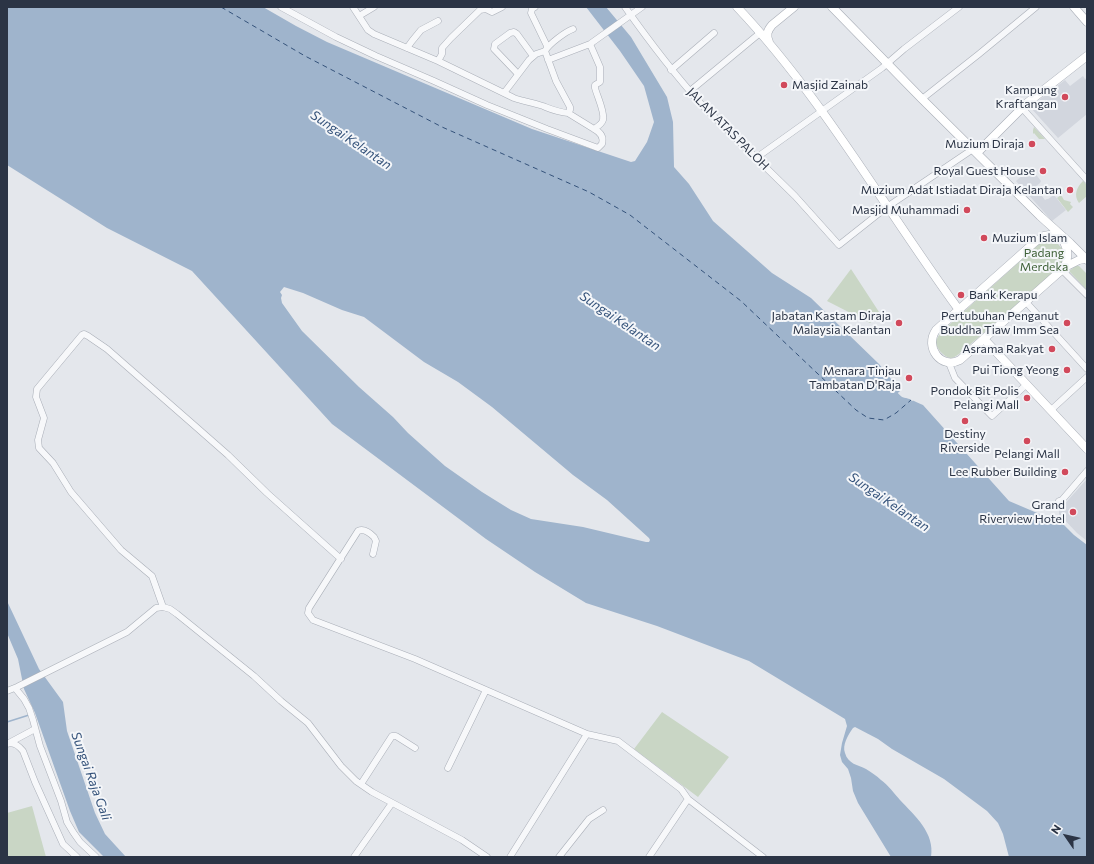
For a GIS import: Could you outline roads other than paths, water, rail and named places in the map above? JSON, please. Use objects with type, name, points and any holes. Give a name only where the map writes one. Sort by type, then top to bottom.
[{"type":"main road","points":[[737,7],[760,34],[769,42],[797,78],[844,143],[959,310]]},
{"type":"main road","points":[[769,42],[767,35],[772,25],[794,7]]},
{"type":"main road","points":[[832,7],[922,100],[1061,236],[1087,259]]},
{"type":"main road","points":[[1074,7],[1087,22]]},
{"type":"main road","points":[[748,19],[760,25],[772,25]]},
{"type":"main road","points":[[975,151],[1030,100],[1087,56]]},
{"type":"main road","points":[[1064,269],[1068,252],[1061,236],[1055,234],[1040,238],[936,330],[932,339],[932,344],[936,354],[950,367],[960,360],[1064,269],[1080,260],[1087,259]]},
{"type":"main road","points":[[984,339],[1087,448]]},
{"type":"street","points":[[281,7],[336,37],[487,105],[598,148],[602,144],[602,138],[598,131],[568,113],[559,113],[504,93],[438,61],[371,32],[353,7]]},
{"type":"street","points":[[359,16],[374,7]]},
{"type":"street","points":[[438,61],[442,54],[442,48],[450,38],[480,10],[486,9],[492,12],[502,7]]},
{"type":"street","points":[[535,7],[531,13],[546,49],[548,60],[556,81],[570,107],[568,113]]},
{"type":"street","name":"JALAN ATAS PALOH","points":[[624,7],[671,70],[703,106],[795,196],[839,245],[888,207]]},
{"type":"street","points":[[548,60],[593,42],[642,7]]},
{"type":"street","points":[[756,158],[882,68],[904,49],[959,7]]},
{"type":"street","points":[[922,100],[1036,7]]},
{"type":"street","points":[[407,48],[421,30],[438,20]]},
{"type":"street","points":[[504,93],[533,56],[546,49],[568,31],[573,29]]},
{"type":"street","points":[[518,74],[494,49],[495,44],[510,33],[514,32],[533,56]]},
{"type":"street","points":[[671,70],[714,33]]},
{"type":"street","points":[[690,91],[760,34]]},
{"type":"street","points":[[593,42],[600,67],[600,82],[595,85],[595,88],[603,114],[602,123],[594,129]]},
{"type":"street","points":[[1022,108],[1087,180]]},
{"type":"street","points":[[888,207],[975,151]]},
{"type":"street","points":[[1064,269],[1087,295]]},
{"type":"street","points":[[1026,302],[1087,369]]},
{"type":"street","points":[[163,607],[152,576],[121,550],[71,491],[53,463],[40,450],[38,445],[44,418],[36,397],[37,389],[80,336],[84,334],[107,349],[196,426],[267,493],[341,559]]},
{"type":"street","points":[[950,367],[955,378],[992,416],[1027,384]]},
{"type":"street","points":[[1051,410],[1087,377]]},
{"type":"street","points":[[1059,501],[1062,500],[1087,471]]},
{"type":"street","points":[[373,554],[375,538],[364,530],[360,530],[357,532],[309,608],[308,613],[313,620],[415,659],[587,734],[618,741],[681,789],[688,799],[763,857]]},
{"type":"street","points":[[7,691],[127,632],[156,608],[163,607],[170,609],[254,676],[281,701],[308,722],[341,766],[361,784],[372,792],[462,840],[487,857]]},
{"type":"street","points":[[16,687],[29,708],[40,746],[61,801],[67,822],[80,842],[96,857]]},
{"type":"street","points":[[448,768],[486,690]]},
{"type":"street","points":[[8,743],[35,729]]},
{"type":"street","points":[[510,857],[587,734]]},
{"type":"street","points":[[361,784],[392,736],[396,736],[415,748]]},
{"type":"street","points":[[8,743],[15,744],[23,751],[35,782],[63,844],[77,857]]},
{"type":"street","points":[[649,857],[688,799]]},
{"type":"street","points":[[354,857],[392,803]]},
{"type":"street","points":[[559,857],[588,819],[603,810]]},
{"type":"water","name":"Sungai Kelantan","points":[[7,7],[263,7],[327,42],[532,129],[631,162],[635,161],[647,142],[654,122],[644,86],[620,51],[586,7],[606,7],[631,37],[667,97],[673,122],[674,167],[689,184],[713,221],[772,273],[811,298],[879,364],[901,391],[898,393],[899,395],[923,405],[1009,501],[1063,524],[1087,545],[1087,857],[1009,857],[1003,834],[998,823],[987,811],[944,779],[892,749],[878,739],[855,727],[849,734],[845,743],[844,750],[846,757],[851,762],[870,771],[886,784],[923,826],[930,840],[931,857],[891,857],[858,803],[853,791],[848,769],[842,762],[840,755],[847,726],[845,719],[749,661],[657,626],[586,603],[535,572],[486,539],[332,424],[192,271],[107,228],[7,165]],"holes":[[[284,287],[303,293],[342,310],[364,317],[424,362],[458,382],[492,407],[573,475],[607,500],[649,538],[649,542],[583,527],[531,519],[511,510],[445,466],[359,387],[302,331],[282,303],[282,295],[280,292]]]},
{"type":"water","points":[[7,601],[39,669],[63,702],[67,731],[95,813],[105,834],[126,857],[104,857],[79,832],[35,713],[24,689],[18,659],[7,633]]},
{"type":"waterway","points":[[7,722],[29,715]]},
{"type":"place","name":"Masjid Zainab","points":[[784,85]]},
{"type":"place","name":"Kampung Kraftangan","points":[[1065,97]]},
{"type":"place","name":"Muzium Diraja","points":[[1032,144]]},
{"type":"place","name":"Royal Guest House","points":[[1043,171]]},
{"type":"place","name":"Muzium Adat Istiadat Diraja Kelantan","points":[[1070,190]]},
{"type":"place","name":"Masjid Muhammadi","points":[[967,210]]},
{"type":"place","name":"Muzium Islam","points":[[984,238]]},
{"type":"place","name":"Bank Kerapu","points":[[961,295]]},
{"type":"place","name":"Jabatan Kastam Diraja Malaysia Kelantan","points":[[899,323]]},
{"type":"place","name":"Pertubuhan Penganut Buddha Tiaw Imm Sea","points":[[1067,323]]},
{"type":"place","name":"Asrama Rakyat","points":[[1052,349]]},
{"type":"place","name":"Pui Tiong Yeong","points":[[1067,370]]},
{"type":"place","name":"Menara Tinjau Tambatan D'Raja","points":[[909,378]]},
{"type":"place","name":"Pondok Bit Polis Pelangi Mall","points":[[1027,398]]},
{"type":"place","name":"Destiny Riverside","points":[[965,421]]},
{"type":"place","name":"Pelangi Mall","points":[[1027,441]]},
{"type":"place","name":"Lee Rubber Building","points":[[1065,472]]},
{"type":"place","name":"Grand Riverview Hotel","points":[[1073,512]]},
{"type":"park label","name":"Padang Merdeka","points":[[1044,260]]},
{"type":"water label","name":"Sungai Raja Gali","points":[[91,776]]}]
